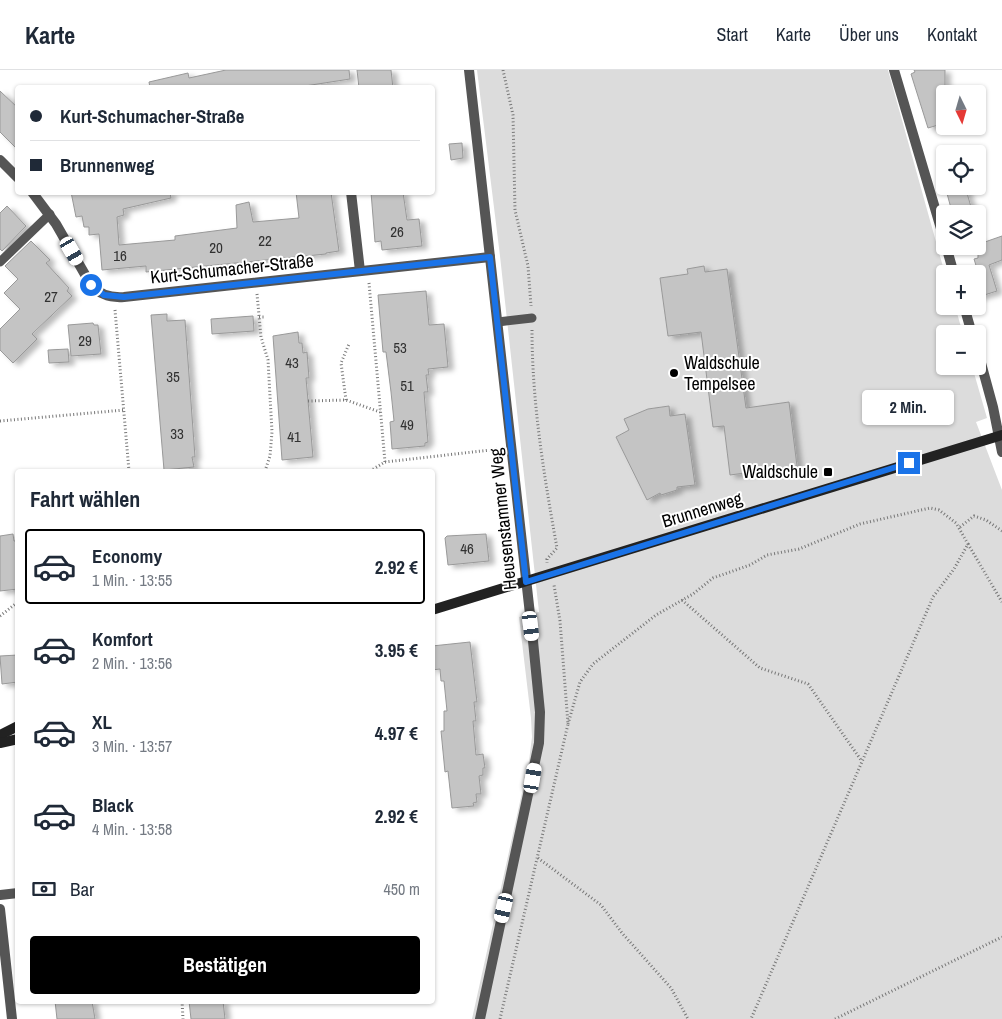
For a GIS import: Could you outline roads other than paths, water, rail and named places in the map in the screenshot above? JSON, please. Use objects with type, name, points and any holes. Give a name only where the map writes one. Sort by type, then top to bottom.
[{"type":"street","name":"Heusenstammer Weg","points":[[469,70],[538,690],[539,743],[480,1019]]},
{"type":"street","points":[[894,70],[936,212]]},
{"type":"street","points":[[0,160],[15,175]]},
{"type":"street","points":[[34,195],[50,214]]},
{"type":"street","points":[[351,195],[364,271]]},
{"type":"street","name":"Kurt-Schumacher-Straße","points":[[50,214],[91,285],[99,292],[114,297],[490,257]]},
{"type":"street","points":[[984,375],[1000,436],[1002,452]]},
{"type":"street","name":"Brunnenweg","points":[[435,609],[1000,436]]},
{"type":"street","points":[[0,735],[15,728]]},
{"type":"street","points":[[0,743],[15,740]]},
{"type":"street","points":[[0,895],[15,893]]},
{"type":"street","points":[[0,909],[4,988],[12,1019]]},
{"type":"lane","points":[[0,262],[50,214]]},
{"type":"lane","points":[[498,322],[532,318]]},
{"type":"place","name":"Waldschule Tempelsee","points":[[674,373]]},
{"type":"place","name":"Waldschule","points":[[828,472]]}]
